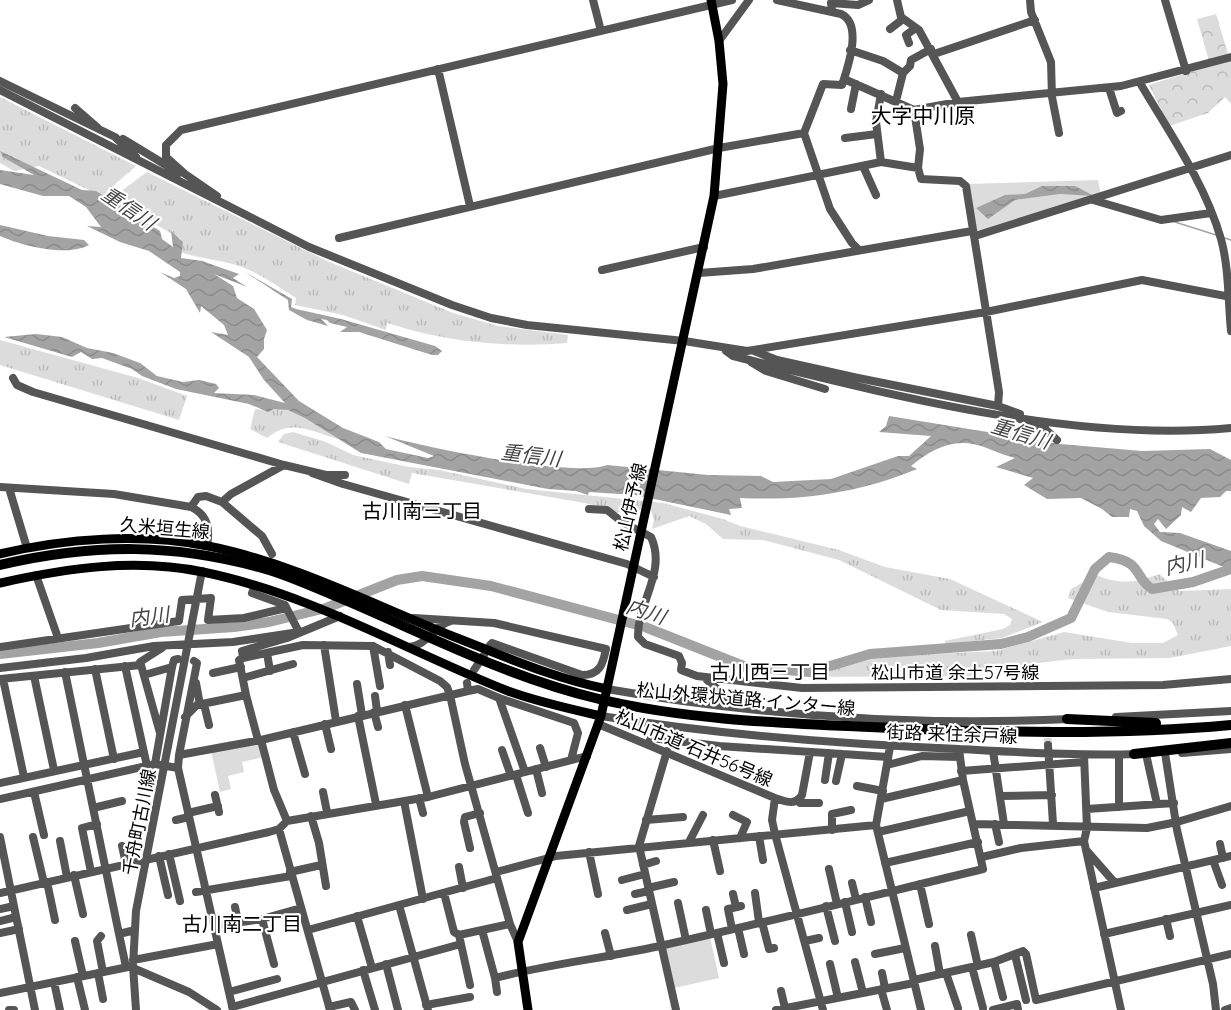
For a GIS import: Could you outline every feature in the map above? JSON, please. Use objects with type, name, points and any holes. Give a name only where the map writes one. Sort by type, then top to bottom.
[{"type":"highway","name":"松山外環状道路;インター線","points":[[4,565],[87,549],[144,548],[196,553],[260,568],[303,583],[468,654],[564,690],[657,709],[821,724],[951,730],[1141,730],[1231,725]]},
{"type":"highway","points":[[1067,719],[1117,723],[1231,718]]},
{"type":"highway","points":[[1140,754],[1231,743]]},
{"type":"main road","name":"松山伊予線","points":[[528,1010],[518,942],[600,720],[684,343],[714,196],[723,84],[712,2]]},
{"type":"main road","name":"久米垣生線","points":[[0,554],[27,548],[116,540],[207,546],[275,564],[324,582],[402,616]]},
{"type":"main road","points":[[202,571],[207,546]]},
{"type":"main road","points":[[27,548],[36,575]]},
{"type":"main road","points":[[0,583],[36,575],[121,565],[202,571],[292,597],[509,691],[600,720]]},
{"type":"main road","points":[[402,616],[544,673],[607,689]]},
{"type":"street","points":[[593,0],[601,31]]},
{"type":"street","points":[[224,203],[184,174],[164,153],[166,146],[182,130],[601,31],[712,2],[732,0]]},
{"type":"street","points":[[719,41],[749,0]]},
{"type":"street","points":[[777,0],[831,5],[858,5],[869,0]]},
{"type":"street","points":[[897,0],[903,19],[916,28],[932,52],[958,102]]},
{"type":"street","points":[[1030,0],[1051,62],[1051,93],[1059,133]]},
{"type":"street","points":[[1166,0],[1186,71]]},
{"type":"street","points":[[831,5],[846,16],[853,31],[844,79],[842,85],[823,84],[804,133],[835,219],[860,250]]},
{"type":"street","points":[[890,28],[903,19]]},
{"type":"street","points":[[896,101],[903,73],[910,66],[911,60],[1035,20]]},
{"type":"street","points":[[909,43],[906,35],[916,28]]},
{"type":"street","points":[[850,50],[883,61],[903,73]]},
{"type":"street","points":[[844,79],[914,110],[958,102],[1140,82],[1231,57]]},
{"type":"street","points":[[438,69],[470,207]]},
{"type":"street","points":[[0,81],[136,146],[156,161],[184,174]]},
{"type":"street","points":[[1140,82],[1190,169],[1211,213],[1221,242],[1229,297],[1231,331]]},
{"type":"street","points":[[851,109],[856,84]]},
{"type":"street","points":[[1108,87],[1117,113],[1121,111]]},
{"type":"street","points":[[0,90],[309,247],[384,279],[491,318],[559,329],[753,351],[777,360],[868,381],[998,406],[1025,417]]},
{"type":"street","points":[[881,94],[876,111],[881,162]]},
{"type":"street","points":[[75,108],[101,131]]},
{"type":"street","points":[[914,110],[920,149],[919,177],[924,180],[964,182],[999,392],[998,406]]},
{"type":"street","points":[[339,238],[719,148],[804,133]]},
{"type":"street","points":[[845,138],[877,134]]},
{"type":"street","points":[[115,137],[133,152],[138,160]]},
{"type":"street","points":[[699,273],[753,269],[860,250],[973,234],[1093,200],[1231,155]]},
{"type":"street","points":[[714,196],[881,162],[918,168]]},
{"type":"street","points":[[863,166],[876,195]]},
{"type":"street","points":[[1093,200],[1166,219],[1211,213]]},
{"type":"street","points":[[602,270],[704,247]]},
{"type":"street","points":[[753,351],[986,312],[1142,280],[1229,297]]},
{"type":"street","points":[[722,348],[733,356],[911,397],[1016,416],[1151,432],[1231,428]]},
{"type":"street","points":[[748,359],[766,371],[825,389]]},
{"type":"street","points":[[13,378],[17,385],[33,392],[343,484],[627,564],[654,577],[656,552],[651,537],[622,522],[606,510],[589,509]]},
{"type":"street","points":[[1016,416],[1022,421],[1044,428],[1057,440]]},
{"type":"street","points":[[222,502],[231,494],[284,465]]},
{"type":"street","points":[[312,473],[345,475]]},
{"type":"street","points":[[27,548],[4,487],[92,492],[191,507],[207,522],[207,546]]},
{"type":"street","points":[[191,507],[198,497],[206,496],[222,502],[262,536],[272,554]]},
{"type":"street","points":[[197,602],[202,571]]},
{"type":"street","points":[[36,575],[58,638]]},
{"type":"street","name":"松山市道 余土57号線","points":[[654,577],[638,637],[645,644],[679,656],[682,663],[681,670],[697,676],[802,688],[1163,685],[1231,679]]},
{"type":"street","points":[[255,586],[252,593],[286,609],[296,628]]},
{"type":"street","points":[[0,646],[179,621],[182,600],[197,602],[211,598],[208,620],[244,618],[286,609]]},
{"type":"street","name":"千舟町古川線","points":[[136,1010],[131,966],[135,930],[197,602]]},
{"type":"street","points":[[0,668],[189,643],[233,642],[296,628],[338,615]]},
{"type":"street","points":[[402,616],[494,623],[606,650],[602,665],[589,675],[492,643],[490,645]]},
{"type":"street","points":[[406,647],[424,642],[445,623],[456,620]]},
{"type":"street","points":[[287,821],[274,790],[259,740],[239,660],[242,656],[296,628]]},
{"type":"street","points":[[160,733],[140,662],[147,656],[172,645]]},
{"type":"street","points":[[242,656],[303,645],[373,646],[441,681],[447,687],[496,875],[510,924],[518,942]]},
{"type":"street","points":[[324,645],[336,722]]},
{"type":"street","points":[[373,646],[380,686]]},
{"type":"street","points":[[388,652],[390,665]]},
{"type":"street","points":[[267,653],[270,671]]},
{"type":"street","points":[[474,670],[484,655]]},
{"type":"street","points":[[151,765],[160,733],[172,667],[174,660],[178,659]]},
{"type":"street","points":[[194,661],[196,663],[178,768],[233,1008],[413,957],[482,930],[510,924]]},
{"type":"street","points":[[243,678],[292,664]]},
{"type":"street","points":[[24,777],[2,679],[141,665]]},
{"type":"street","points":[[125,666],[144,752],[151,765]]},
{"type":"street","points":[[144,675],[172,667]]},
{"type":"street","points":[[213,673],[241,667]]},
{"type":"street","points":[[95,669],[114,759]]},
{"type":"street","points":[[65,672],[119,934],[131,966],[189,992],[217,1010]]},
{"type":"street","points":[[34,676],[54,770]]},
{"type":"street","points":[[697,676],[710,681],[736,707],[749,711]]},
{"type":"street","points":[[196,683],[208,724]]},
{"type":"street","points":[[357,684],[360,715],[376,804]]},
{"type":"street","points":[[179,755],[336,722],[450,695],[467,687],[574,723],[578,733],[571,760]]},
{"type":"street","name":"街路 来住余戸線","points":[[607,689],[749,711],[951,722],[1047,723],[1067,719],[1231,711]]},
{"type":"street","points":[[186,717],[202,704],[246,695]]},
{"type":"street","points":[[375,696],[378,727]]},
{"type":"street","points":[[499,698],[525,772]]},
{"type":"street","points":[[405,705],[424,798],[423,813]]},
{"type":"street","points":[[798,751],[801,715]]},
{"type":"street","name":"街路 来住余戸線","points":[[600,720],[800,741],[959,753],[1048,749],[1084,758],[1231,749]]},
{"type":"street","name":"松山市道 石井56号線","points":[[600,720],[648,744],[775,798],[772,820],[775,834],[823,1010]]},
{"type":"street","points":[[326,724],[331,749]]},
{"type":"street","points":[[509,729],[518,726]]},
{"type":"street","points":[[293,732],[305,774]]},
{"type":"street","points":[[495,978],[686,940],[983,869],[959,753],[888,761],[842,754],[651,738],[648,744]]},
{"type":"street","points":[[890,747],[877,829],[921,1010]]},
{"type":"street","points":[[517,751],[526,748]]},
{"type":"street","points":[[540,748],[546,767]]},
{"type":"street","points":[[1048,749],[1051,765],[1053,824]]},
{"type":"street","points":[[502,750],[528,813]]},
{"type":"street","points":[[667,751],[639,846],[676,1010]]},
{"type":"street","points":[[993,751],[1004,824]]},
{"type":"street","points":[[0,783],[144,752]]},
{"type":"street","points":[[799,801],[810,752]]},
{"type":"street","points":[[829,753],[827,780],[842,754]]},
{"type":"street","points":[[1165,753],[1185,866],[1207,959],[1216,1010]]},
{"type":"street","points":[[1140,754],[1157,804]]},
{"type":"street","points":[[1119,755],[1119,807]]},
{"type":"street","points":[[0,893],[279,829],[287,821],[327,812],[424,798],[587,756]]},
{"type":"street","points":[[961,771],[1051,765],[1084,758],[1087,809],[1084,844],[1121,1010]]},
{"type":"street","points":[[0,799],[151,765],[178,768]]},
{"type":"street","points":[[536,769],[542,793]]},
{"type":"street","points":[[857,786],[882,795],[963,780]]},
{"type":"street","points":[[34,792],[44,835]]},
{"type":"street","points":[[323,792],[327,812]]},
{"type":"street","points":[[176,820],[218,809],[215,795]]},
{"type":"street","points":[[1000,796],[1052,795]]},
{"type":"street","points":[[775,798],[792,803],[799,801],[800,803],[819,803]]},
{"type":"street","points":[[93,808],[117,800]]},
{"type":"street","points":[[404,801],[423,899]]},
{"type":"street","points":[[1087,809],[1174,803]]},
{"type":"street","points":[[973,824],[1053,824],[1083,825],[1087,828],[1147,828],[1231,806]]},
{"type":"street","points":[[832,830],[832,814],[850,810]]},
{"type":"street","points":[[308,930],[463,888],[550,857],[639,846],[775,834],[877,829],[970,811]]},
{"type":"street","points":[[470,848],[465,817],[480,813]]},
{"type":"street","points":[[689,842],[703,815]]},
{"type":"street","points":[[733,815],[747,822],[740,838]]},
{"type":"street","points":[[311,816],[319,843],[326,886]]},
{"type":"street","points":[[646,820],[683,817]]},
{"type":"street","points":[[91,872],[82,828],[97,824]]},
{"type":"street","points":[[995,824],[999,842]]},
{"type":"street","points":[[279,829],[329,1008],[351,1002],[355,1010]]},
{"type":"street","points":[[759,836],[763,860]]},
{"type":"street","points":[[0,837],[34,1010]]},
{"type":"street","points":[[33,837],[55,920]]},
{"type":"street","points":[[714,840],[720,871]]},
{"type":"street","points":[[60,841],[83,914]]},
{"type":"street","points":[[885,863],[978,842]]},
{"type":"street","points":[[982,857],[1029,847],[1084,844]]},
{"type":"street","points":[[1084,844],[1115,883]]},
{"type":"street","points":[[1094,888],[1227,857],[1220,844]]},
{"type":"street","points":[[122,846],[126,864]]},
{"type":"street","points":[[589,852],[598,894]]},
{"type":"street","points":[[169,854],[180,901]]},
{"type":"street","points":[[159,856],[168,895]]},
{"type":"street","points":[[1213,860],[1222,885]]},
{"type":"street","points":[[643,865],[656,861]]},
{"type":"street","points":[[196,892],[291,874],[321,865]]},
{"type":"street","points":[[459,867],[463,888]]},
{"type":"street","points":[[191,872],[201,869]]},
{"type":"street","points":[[829,869],[852,932]]},
{"type":"street","points":[[622,880],[645,874]]},
{"type":"street","points":[[635,894],[674,882]]},
{"type":"street","points":[[852,883],[856,899]]},
{"type":"street","points":[[920,884],[929,924]]},
{"type":"street","points":[[444,893],[454,932],[460,940],[470,985]]},
{"type":"street","points":[[755,893],[769,949],[774,948]]},
{"type":"street","points":[[733,894],[739,906],[728,909],[744,954]]},
{"type":"street","points":[[865,897],[871,922]]},
{"type":"street","points":[[678,903],[686,940]]},
{"type":"street","points":[[627,910],[652,904]]},
{"type":"street","points":[[52,907],[62,905]]},
{"type":"street","points":[[399,905],[427,1007],[470,997]]},
{"type":"street","points":[[1104,934],[1231,905]]},
{"type":"street","points":[[0,909],[14,906]]},
{"type":"street","points":[[826,906],[835,941]]},
{"type":"street","points":[[235,907],[238,921]]},
{"type":"street","points":[[214,926],[262,919],[301,908]]},
{"type":"street","points":[[706,910],[724,963]]},
{"type":"street","points":[[357,916],[375,1010]]},
{"type":"street","points":[[0,921],[16,917]]},
{"type":"street","points":[[262,919],[268,953],[274,964]]},
{"type":"street","points":[[1166,920],[1170,936]]},
{"type":"street","points":[[0,933],[19,929]]},
{"type":"street","points":[[119,934],[135,930]]},
{"type":"street","points":[[482,930],[497,992]]},
{"type":"street","points":[[605,933],[610,956]]},
{"type":"street","points":[[971,935],[983,1008]]},
{"type":"street","points":[[101,936],[97,940],[103,999]]},
{"type":"street","points":[[805,941],[819,938]]},
{"type":"street","points":[[75,941],[85,1010]]},
{"type":"street","points":[[0,993],[131,966],[218,944]]},
{"type":"street","points":[[935,946],[943,973],[958,1008]]},
{"type":"street","points":[[875,954],[905,948]]},
{"type":"street","points":[[776,1010],[883,989],[994,962],[1023,951],[1026,954],[1036,1000],[1231,954]]},
{"type":"street","points":[[1015,955],[1026,1000]]},
{"type":"street","points":[[855,962],[863,993]]},
{"type":"street","points":[[994,962],[1003,997]]},
{"type":"street","points":[[386,964],[398,1010]]},
{"type":"street","points":[[830,964],[838,998]]},
{"type":"street","points":[[882,973],[887,1010]]},
{"type":"street","points":[[229,992],[277,979]]},
{"type":"street","points":[[54,982],[60,1010]]},
{"type":"street","points":[[781,991],[785,1008]]},
{"type":"street","points":[[993,1010],[1017,1004],[1018,1010]]},
{"type":"street","points":[[1225,1010],[1231,1008]]},
{"type":"street","points":[[9,1010],[14,1010]]},
{"type":"green space","points":[[1216,14],[1228,54],[1209,61],[1197,19]]},
{"type":"green space","points":[[1231,59],[1231,104],[1225,97],[1208,113],[1169,126],[1149,85]]},
{"type":"green space","points":[[0,97],[136,166],[106,192],[113,197],[147,172],[327,261],[453,313],[498,326],[568,335],[567,343],[521,345],[476,342],[431,335],[387,323],[386,330],[343,315],[295,305],[296,298],[260,275],[221,261],[178,251],[181,239],[132,211],[39,166],[14,171],[0,163]]},
{"type":"green space","points":[[1098,180],[1101,196],[981,231],[976,230],[968,184]]},
{"type":"green space","points":[[0,340],[138,378],[187,396],[179,420],[0,365]]},
{"type":"green space","points":[[255,409],[284,409],[295,412],[338,439],[293,427],[276,432],[267,438],[250,429]]},
{"type":"green space","points":[[293,432],[326,442],[353,455],[409,467],[439,470],[526,489],[663,503],[723,519],[740,526],[839,550],[885,567],[950,579],[1043,622],[1002,638],[945,644],[945,641],[1003,629],[1010,625],[1012,619],[1004,614],[941,610],[839,560],[763,540],[723,539],[706,524],[689,516],[652,529],[654,520],[651,511],[632,509],[615,513],[608,508],[579,502],[412,473],[409,484],[278,442],[284,434]]},
{"type":"green space","points":[[1159,574],[1179,591],[1231,589],[1231,646],[1170,658],[1073,659],[1012,666],[992,664],[970,676],[811,677],[871,657],[996,651],[1064,632],[1132,643],[1163,643],[1178,635],[1173,623],[1167,619],[1108,612],[1068,598],[1071,589],[1096,575],[1128,582]]},
{"type":"green space","points":[[259,742],[263,757],[242,762],[244,772],[228,776],[231,789],[220,792],[211,751]]},
{"type":"green space","points":[[710,937],[719,978],[674,988],[665,947]]},
{"type":"water","points":[[0,151],[82,190],[96,191],[160,231],[162,239],[173,247],[171,231],[183,242],[181,258],[202,261],[239,274],[233,278],[247,287],[214,274],[233,286],[237,298],[254,309],[267,330],[264,349],[257,357],[299,401],[343,428],[379,442],[386,449],[428,458],[434,456],[385,436],[498,460],[563,467],[589,468],[607,465],[708,475],[761,476],[773,482],[831,479],[898,456],[909,456],[931,436],[879,432],[886,426],[889,416],[1060,444],[1142,451],[1210,449],[1231,460],[1231,491],[1226,491],[1220,497],[1201,498],[1191,512],[1182,507],[1181,515],[1166,529],[1158,519],[1154,524],[1160,532],[1180,533],[1231,551],[1231,570],[1161,541],[1144,526],[1137,511],[1130,509],[1129,517],[1112,517],[1081,498],[1047,499],[1024,485],[1033,478],[996,467],[1015,458],[974,444],[944,446],[927,454],[911,466],[917,469],[852,490],[786,498],[740,498],[742,508],[729,509],[731,515],[635,495],[589,492],[588,495],[576,491],[548,489],[361,453],[288,410],[274,409],[268,412],[249,404],[176,389],[102,358],[92,359],[81,352],[72,357],[4,337],[36,334],[62,337],[87,348],[113,353],[140,363],[157,376],[183,382],[199,380],[216,384],[219,388],[214,393],[254,395],[285,403],[264,380],[249,357],[211,332],[228,335],[224,325],[201,306],[200,313],[186,289],[160,272],[174,278],[180,276],[180,272],[149,251],[120,242],[87,226],[101,227],[86,207],[69,196],[43,196],[0,184],[0,170],[34,175],[3,157]]},
{"type":"water","points":[[1042,186],[1075,186],[1094,196],[1060,194],[1015,200],[988,219],[976,208],[1005,195],[1025,194]]},
{"type":"water","points":[[0,225],[48,236],[84,240],[89,245],[69,250],[44,249],[0,236]]},
{"type":"water","points":[[245,272],[292,299],[291,307],[435,346],[442,351],[438,355],[432,355],[359,332],[340,332],[347,327],[330,323],[327,320],[321,319],[328,326],[307,320],[289,310],[288,300]]},
{"type":"waterway","points":[[1175,222],[1216,235]]},
{"type":"waterway","points":[[1225,238],[1231,240]]},
{"type":"waterway","name":"内川","points":[[0,654],[98,643],[161,632],[269,622],[326,608],[397,580],[422,576],[491,586],[645,627],[746,667],[810,672],[870,654],[1001,644],[1028,637],[1071,618],[1095,569],[1109,557],[1128,562],[1146,585],[1152,589],[1193,582],[1231,569]]},
{"type":"tunnel","points":[[1047,726],[1048,745]]},
{"type":"district","name":"大字中川原","points":[[923,115]]},
{"type":"district","name":"古川南三丁目","points":[[422,510]]},
{"type":"district","name":"古川西三丁目","points":[[770,671]]},
{"type":"district","name":"古川南二丁目","points":[[242,923]]},
{"type":"water label","name":"重信川","points":[[129,208]]},
{"type":"water label","name":"重信川","points":[[1021,433]]},
{"type":"water label","name":"重信川","points":[[531,455]]}]
